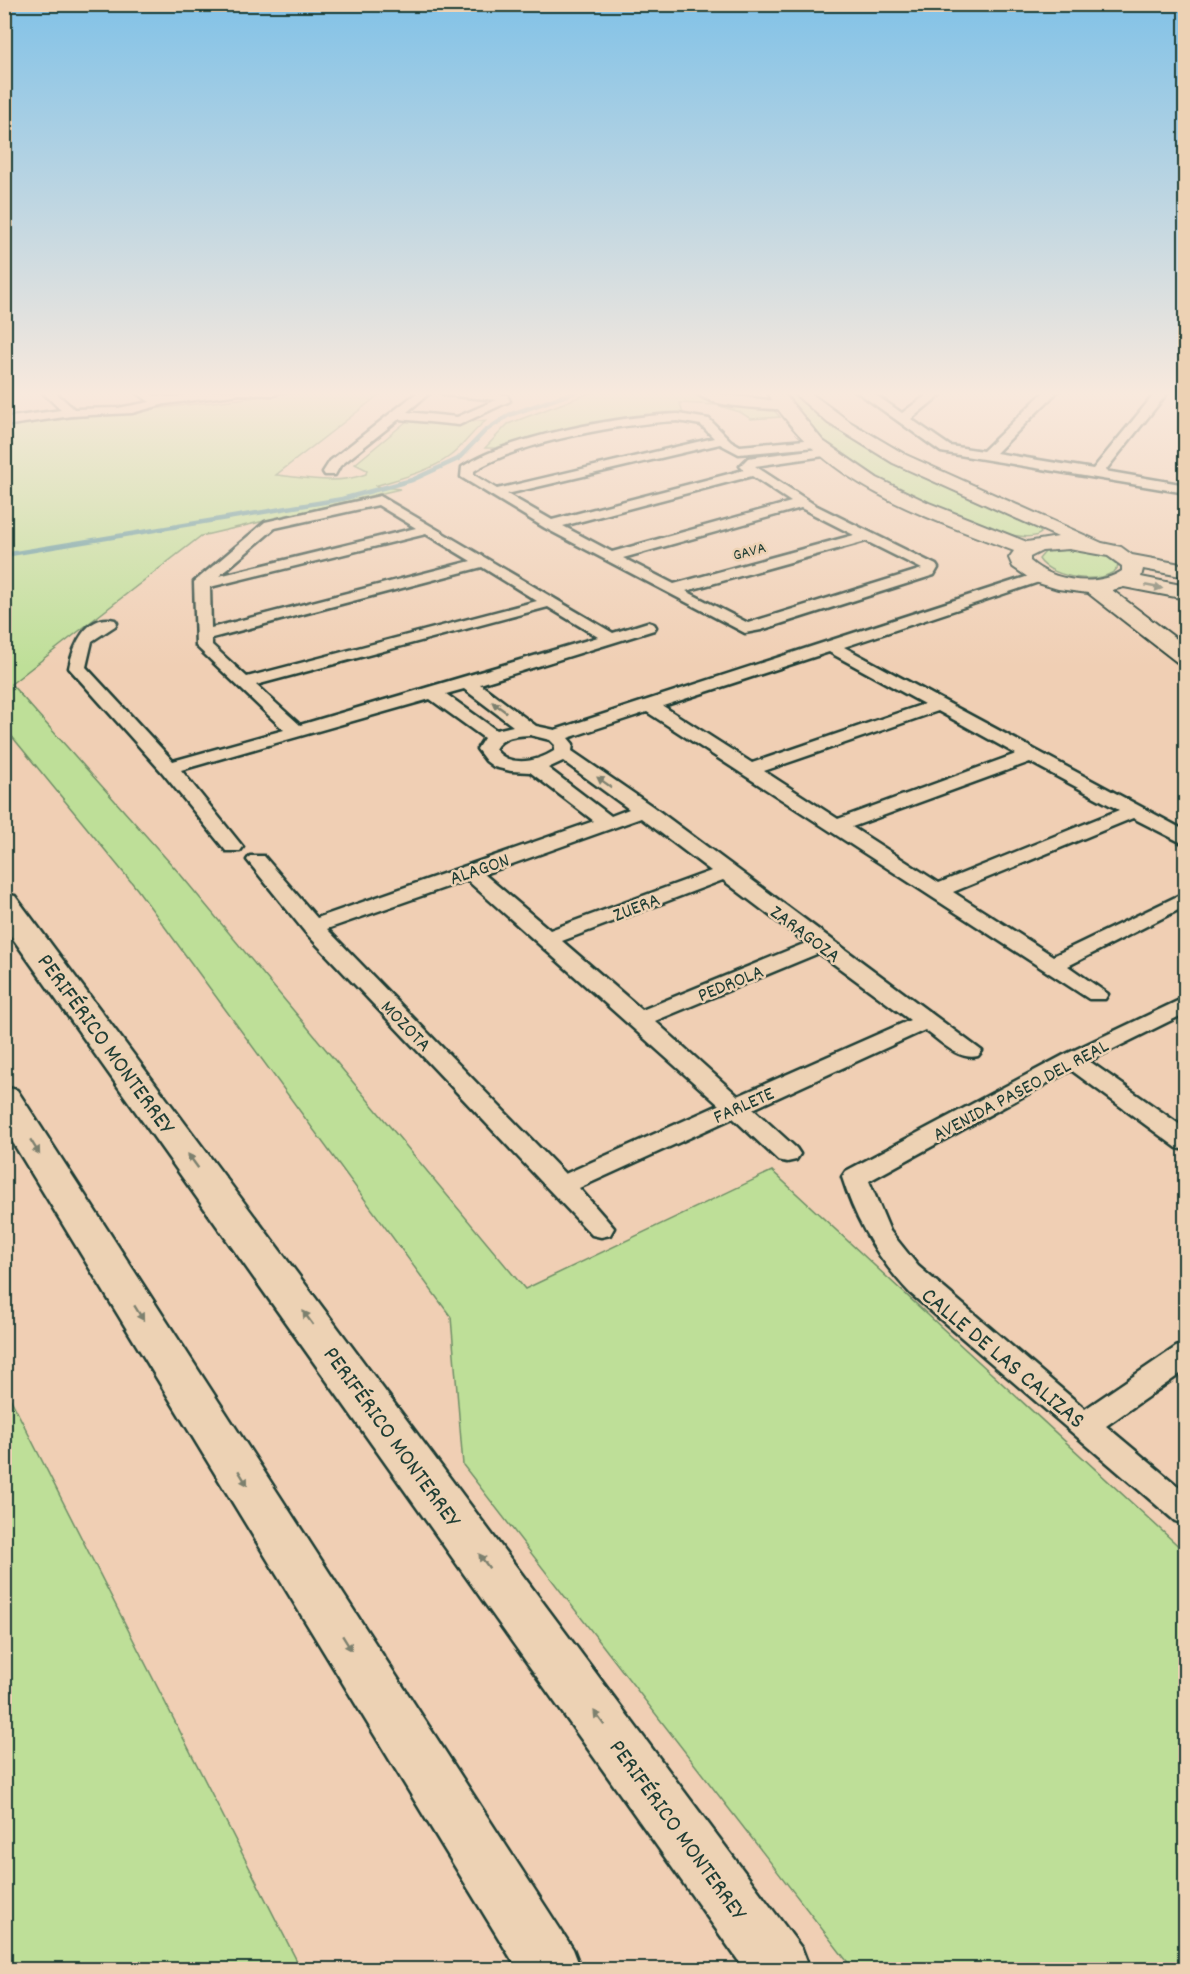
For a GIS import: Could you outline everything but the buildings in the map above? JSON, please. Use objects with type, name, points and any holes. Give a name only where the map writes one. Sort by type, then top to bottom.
[{"type":"highway","name":"PERIFÉRICO MONTERREY","points":[[4,903],[782,1970]]},
{"type":"highway","points":[[4,1098],[552,1970]]},
{"type":"street","points":[[479,483],[550,525],[745,628],[755,627],[929,572],[931,568],[924,564],[769,483]]},
{"type":"street","points":[[496,493],[538,483]]},
{"type":"street","points":[[550,525],[708,483]]},
{"type":"street","points":[[877,483],[925,508],[1027,549],[1058,543],[1093,545]]},
{"type":"street","points":[[949,483],[1093,545],[1114,551],[1132,564],[1133,573],[1123,580]]},
{"type":"street","points":[[1150,483],[1185,489]]},
{"type":"street","points":[[297,732],[204,646],[202,582],[270,525],[380,500],[612,639]]},
{"type":"street","points":[[610,556],[804,503]]},
{"type":"street","points":[[202,585],[429,530]]},
{"type":"street","name":"GAVA","points":[[674,589],[868,536]]},
{"type":"street","points":[[1027,549],[1019,558],[1020,563],[1040,578],[1065,584],[1093,586],[1123,580],[1185,593]]},
{"type":"street","points":[[1128,560],[1185,571]]},
{"type":"street","points":[[204,635],[484,562]]},
{"type":"street","points":[[467,683],[530,730],[559,745],[652,707],[1040,578]]},
{"type":"street","points":[[1093,586],[1185,658]]},
{"type":"street","points":[[243,683],[550,602]]},
{"type":"street","points":[[110,623],[89,633],[82,641],[76,668],[169,768],[233,847]]},
{"type":"street","points":[[169,768],[467,683],[648,627]]},
{"type":"street","points":[[832,647],[1185,839]]},
{"type":"street","points":[[433,693],[494,737]]},
{"type":"street","points":[[750,770],[939,705]]},
{"type":"street","points":[[652,707],[1097,994]]},
{"type":"street","points":[[530,730],[504,733],[494,737],[486,749],[496,761],[520,766],[534,766],[556,759],[559,745]]},
{"type":"street","name":"ZARAGOZA","points":[[559,745],[820,945],[970,1051]]},
{"type":"street","points":[[836,826],[1031,755]]},
{"type":"street","points":[[534,766],[608,823]]},
{"type":"street","name":"ALAGON","points":[[313,927],[645,810]]},
{"type":"street","points":[[938,891],[1134,810]]},
{"type":"street","name":"MOZOTA","points":[[257,860],[313,927],[601,1228]]},
{"type":"street","points":[[469,872],[639,1019],[787,1154]]},
{"type":"street","name":"ZUERA","points":[[546,939],[726,872]]},
{"type":"street","points":[[1053,965],[1185,898]]},
{"type":"street","name":"PEDROLA","points":[[639,1019],[820,945]]},
{"type":"street","name":"AVENIDA PASEO DEL REAL","points":[[855,1177],[1072,1060],[1185,1005]]},
{"type":"street","name":"FARLETE","points":[[561,1186],[926,1021]]},
{"type":"street","points":[[1072,1060],[1185,1142]]},
{"type":"street","name":"CALLE DE LAS CALIZAS","points":[[855,1177],[872,1226],[891,1256],[920,1286],[1185,1512]]},
{"type":"street","points":[[1085,1425],[1185,1355]]},
{"type":"green space","points":[[4,483],[384,483],[375,486],[400,489],[201,536],[11,684],[180,874],[525,1289],[772,1171],[1185,1552],[1185,1969],[853,1969],[463,1465],[451,1317],[137,889],[5,728]]},
{"type":"green space","points":[[887,483],[939,483],[1037,527],[1041,533],[1026,537],[1001,532],[971,522]]},
{"type":"green space","points":[[1056,548],[1082,548],[1099,552],[1107,555],[1118,567],[1112,573],[1102,577],[1078,578],[1066,575],[1045,566],[1039,559],[1045,552]]},
{"type":"green space","points":[[5,1388],[301,1969],[5,1969]]},
{"type":"waterway","points":[[4,555],[342,499],[401,483]]}]
